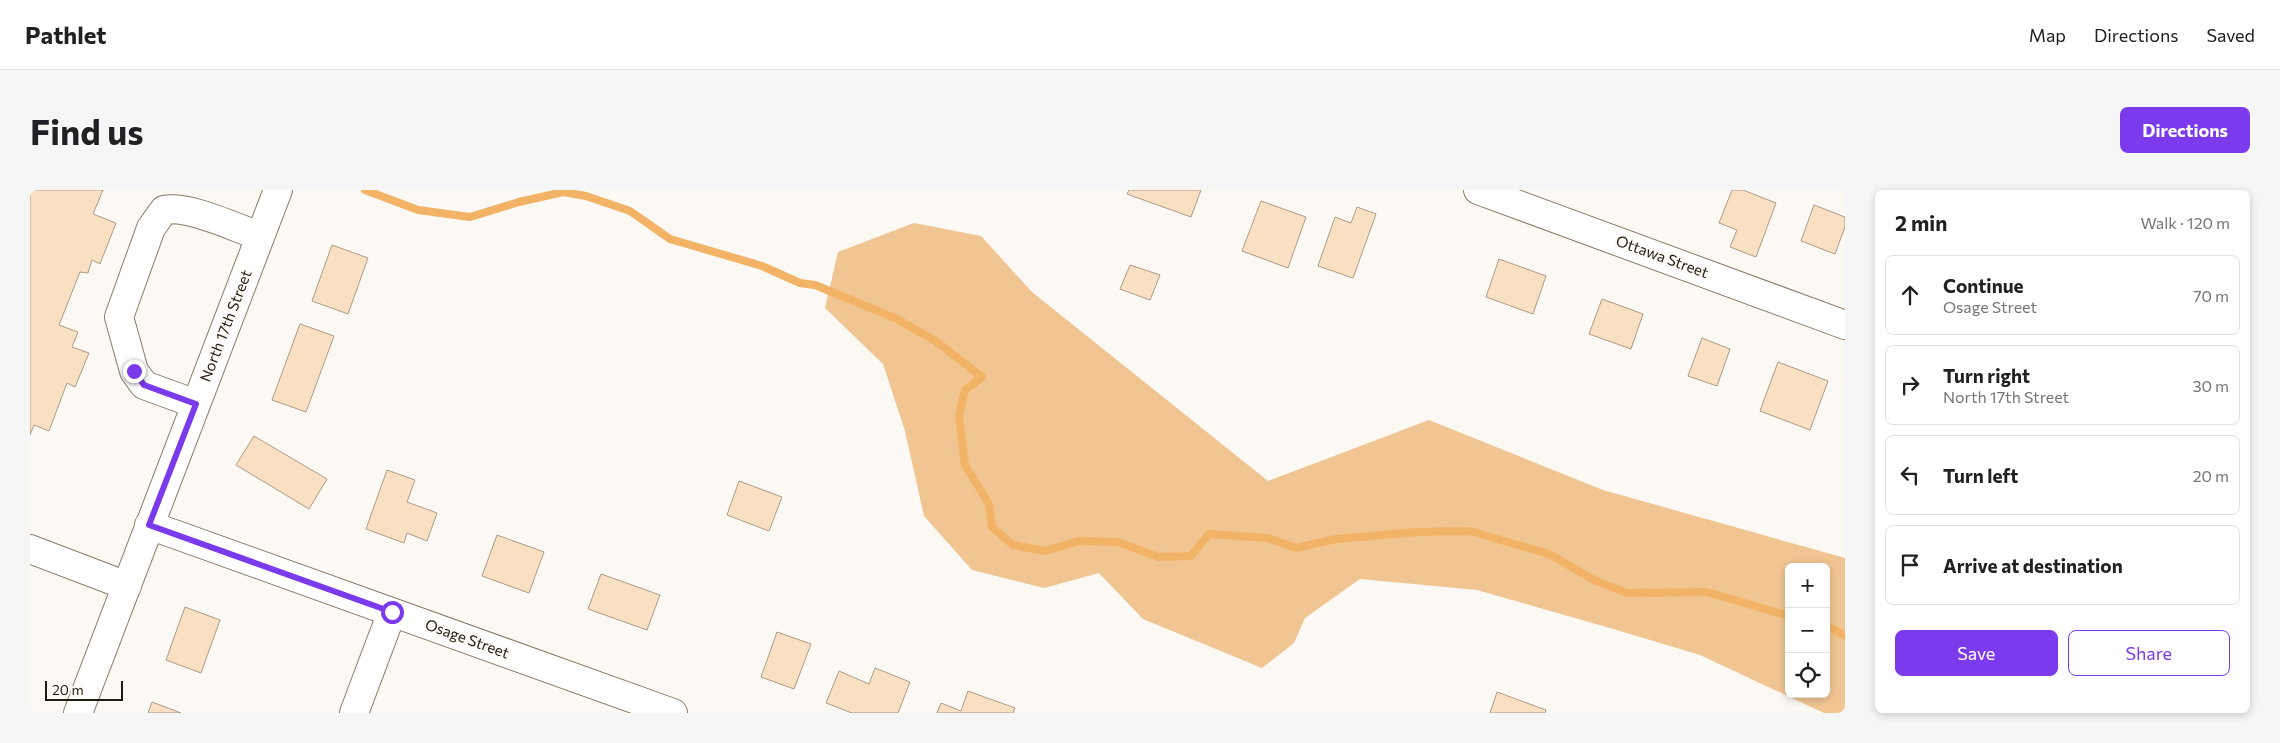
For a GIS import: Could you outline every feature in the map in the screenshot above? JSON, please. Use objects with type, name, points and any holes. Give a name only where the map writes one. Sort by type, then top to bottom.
[{"type":"street","name":"North 17th Street","points":[[78,713],[278,190]]},
{"type":"street","name":"Ottawa Street","points":[[1478,190],[1845,325]]},
{"type":"street","points":[[196,404],[144,385],[134,371],[119,317],[151,228],[164,210],[186,200],[260,236]]},
{"type":"street","name":"Osage Street","points":[[149,525],[392,612],[631,706],[673,713]]},
{"type":"street","points":[[30,549],[127,586]]},
{"type":"street","points":[[354,713],[392,612]]},
{"type":"shaded area","points":[[914,223],[981,236],[1032,292],[1268,481],[1429,420],[1603,490],[1845,558],[1845,713],[1824,713],[1792,698],[1830,698],[1830,563],[1785,563],[1785,695],[1700,655],[1477,590],[1360,579],[1305,618],[1294,643],[1262,668],[1143,619],[1099,573],[1044,588],[972,570],[924,516],[905,431],[883,364],[825,308],[838,252]]},
{"type":"building","points":[[30,190],[103,190],[93,214],[116,223],[100,264],[92,260],[88,273],[80,272],[59,325],[78,332],[72,347],[89,353],[75,387],[67,383],[49,431],[34,425],[30,435]]},
{"type":"building","points":[[1129,190],[1201,190],[1191,217],[1127,194]]},
{"type":"building","points":[[1732,190],[1743,190],[1776,203],[1756,257],[1730,247],[1737,230],[1719,223]]},
{"type":"building","points":[[1261,201],[1306,217],[1288,268],[1242,251]]},
{"type":"building","points":[[1814,205],[1845,217],[1845,227],[1835,254],[1801,241]]},
{"type":"building","points":[[1357,207],[1376,214],[1353,278],[1318,266],[1335,217],[1351,223]]},
{"type":"building","points":[[332,245],[368,258],[348,314],[312,301]]},
{"type":"building","points":[[1499,259],[1546,276],[1533,314],[1486,297]]},
{"type":"building","points":[[1130,265],[1160,275],[1150,300],[1120,289]]},
{"type":"building","points":[[1602,299],[1643,314],[1631,349],[1589,334]]},
{"type":"building","points":[[300,324],[334,336],[306,412],[272,400]]},
{"type":"building","points":[[1702,338],[1730,349],[1717,386],[1688,376]]},
{"type":"building","points":[[1778,362],[1828,381],[1810,430],[1760,411]]},
{"type":"building","points":[[254,436],[327,479],[309,509],[236,465]]},
{"type":"building","points":[[387,470],[415,480],[407,502],[437,513],[427,541],[407,533],[404,543],[366,529]]},
{"type":"building","points":[[739,481],[782,497],[769,531],[727,515]]},
{"type":"building","points":[[497,535],[544,552],[529,593],[482,576]]},
{"type":"building","points":[[601,574],[660,595],[647,630],[588,609]]},
{"type":"building","points":[[185,607],[220,620],[201,673],[166,660]]},
{"type":"building","points":[[777,632],[811,644],[794,689],[761,677]]},
{"type":"building","points":[[875,668],[910,682],[898,713],[852,713],[826,703],[839,671],[869,684]]},
{"type":"building","points":[[968,691],[1015,708],[1013,713],[937,713],[941,703],[961,711]]},
{"type":"building","points":[[1497,692],[1546,710],[1545,713],[1490,713]]},
{"type":"building","points":[[152,702],[181,713],[148,713]]},
{"type":"waterway","points":[[365,190],[418,210],[470,217],[519,202],[563,192],[586,196],[630,211],[670,239],[762,266],[800,283],[815,285],[897,319],[937,342],[982,377],[965,390],[959,416],[965,465],[989,504],[992,527],[1013,545],[1045,551],[1079,541],[1118,542],[1158,557],[1191,556],[1209,534],[1268,538],[1296,548],[1336,539],[1416,532],[1470,531],[1549,554],[1594,580],[1627,593],[1707,592],[1785,615]]},
{"type":"waterway","points":[[1830,627],[1845,636]]},
{"type":"route","points":[[134,371],[144,385],[196,404],[149,525],[392,612]]}]
